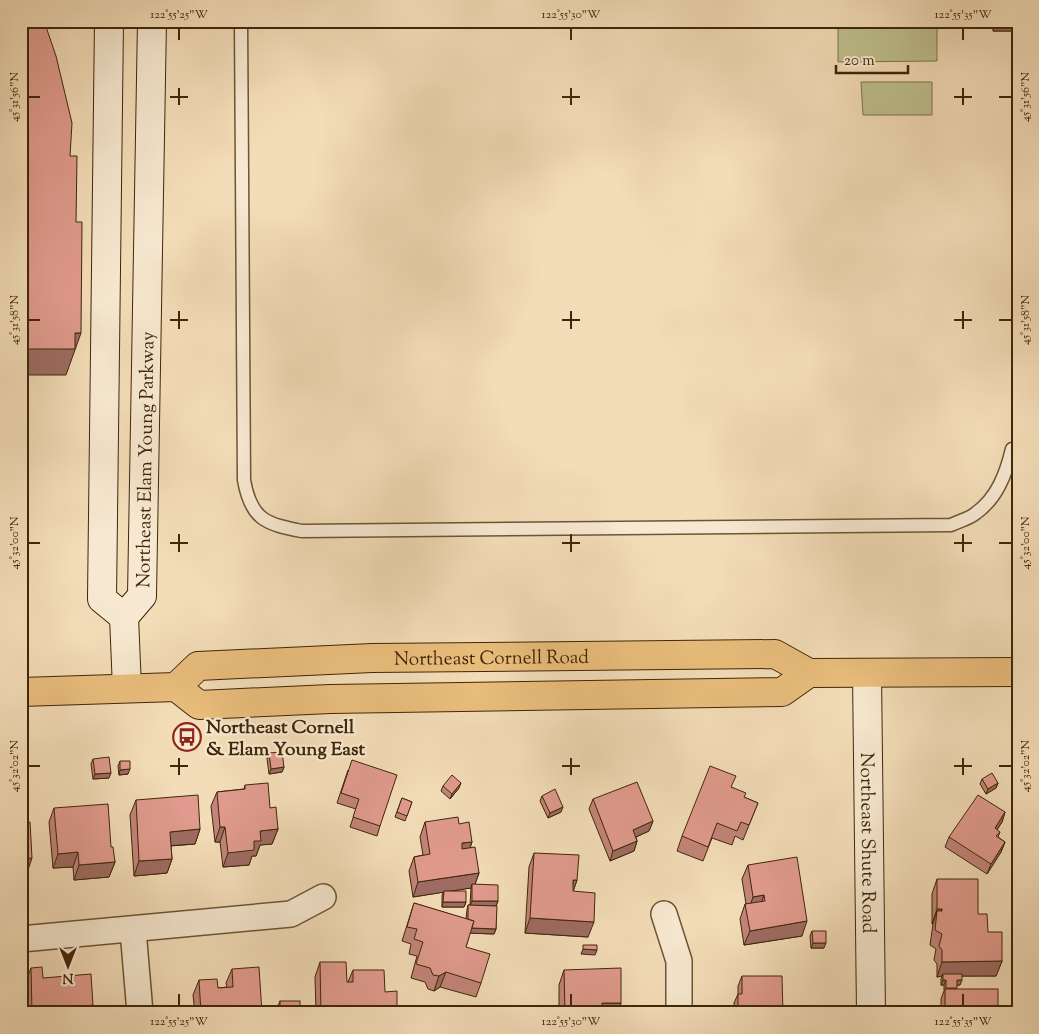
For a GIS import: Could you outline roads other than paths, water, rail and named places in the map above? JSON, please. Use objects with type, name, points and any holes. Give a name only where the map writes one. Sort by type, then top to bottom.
[{"type":"highway","name":"Northeast Cornell Road","points":[[809,673],[782,692],[339,698],[198,705],[176,687],[198,666],[372,658],[775,654],[809,673],[1018,672]]},
{"type":"highway","points":[[21,692],[176,687]]},
{"type":"street","name":"Northeast Elam Young Parkway","points":[[109,21],[102,599],[124,617],[142,596],[152,21]]},
{"type":"street","points":[[124,617],[127,688]]},
{"type":"street","name":"Northeast Shute Road","points":[[868,673],[870,1013]]},
{"type":"street","points":[[21,939],[291,914],[323,897]]},
{"type":"street","points":[[664,914],[678,961],[678,1013]]},
{"type":"street","points":[[133,930],[140,1013]]},
{"type":"lane","points":[[241,21],[244,480],[247,497],[258,514],[271,525],[302,531],[951,524],[976,514],[993,496],[1006,473],[1012,449]]},
{"type":"place","name":"Northeast Cornell & Elam Young East","points":[[187,737]]}]
